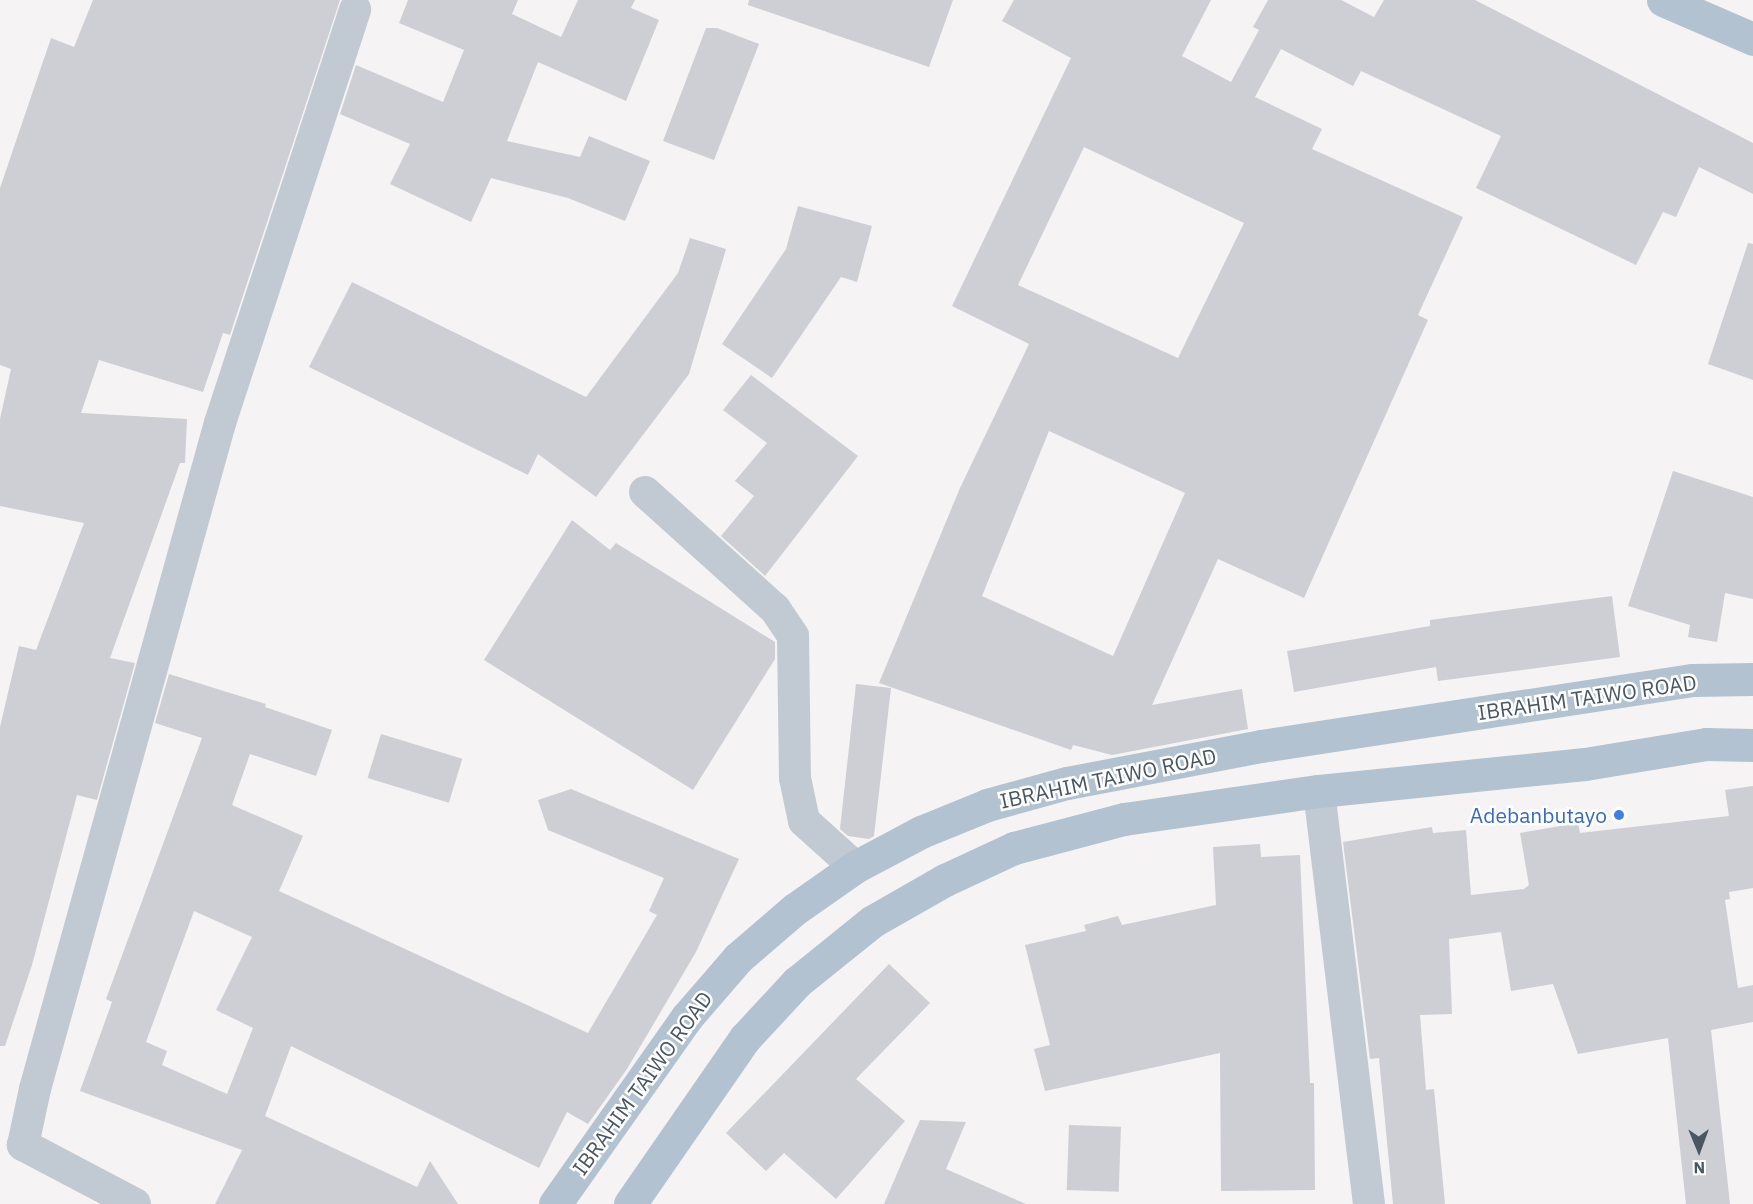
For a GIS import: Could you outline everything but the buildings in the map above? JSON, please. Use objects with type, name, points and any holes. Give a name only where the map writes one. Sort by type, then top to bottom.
[{"type":"main road","points":[[1663,0],[1753,39]]},
{"type":"main road","name":"IBRAHIM TAIWO ROAD","points":[[555,1204],[687,1017],[738,958],[795,909],[855,867],[921,832],[987,805],[1068,783],[1261,746],[1670,684],[1753,680]]},
{"type":"main road","name":"IBRAHIM TAIWO ROAD","points":[[630,1204],[745,1038],[796,982],[873,921],[945,880],[1014,848],[1124,819],[1319,791],[1585,764],[1706,744],[1753,745]]},
{"type":"street","points":[[135,1204],[23,1145],[35,1089],[220,423],[355,9]]},
{"type":"street","points":[[645,492],[775,609],[793,636],[795,778],[804,821],[855,867]]},
{"type":"street","points":[[1319,791],[1369,1204]]},
{"type":"place","name":"Adebanbutayo","points":[[1619,815]]}]
